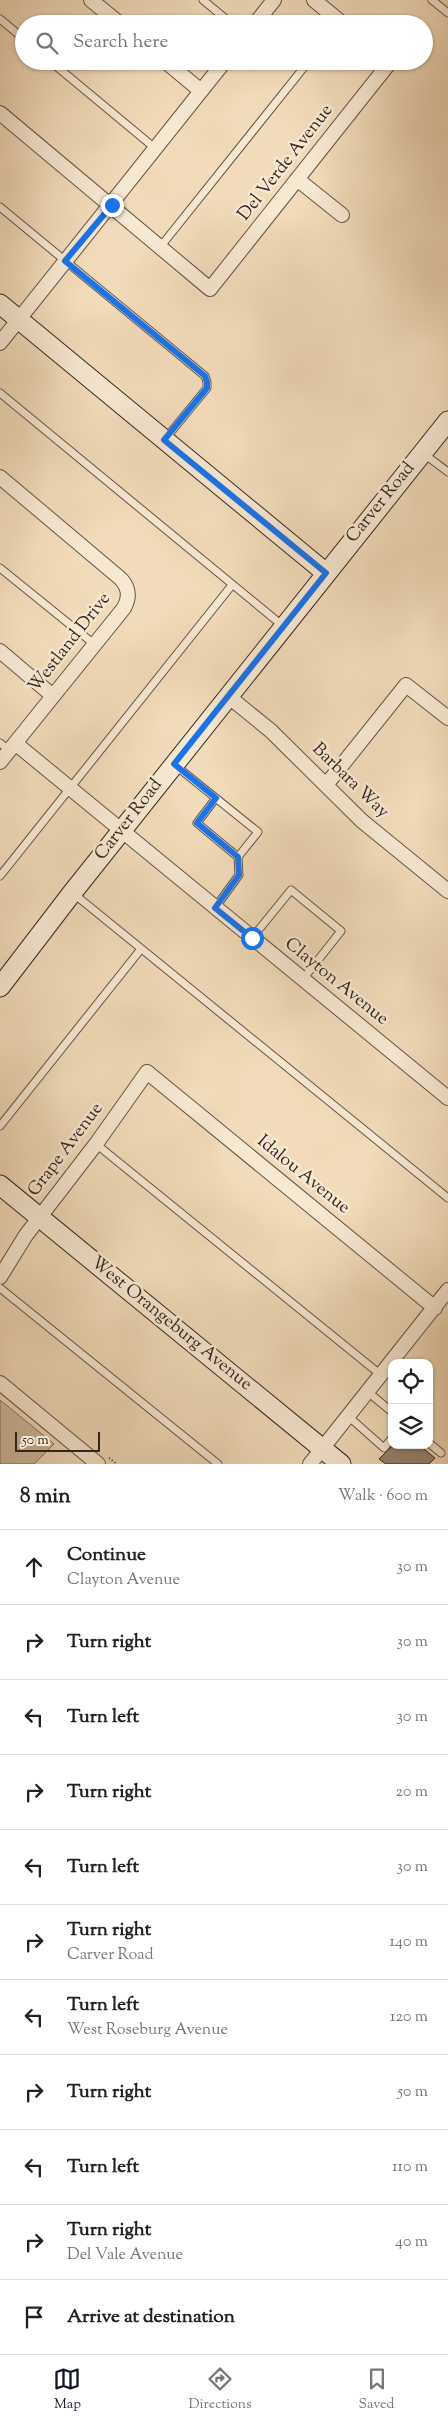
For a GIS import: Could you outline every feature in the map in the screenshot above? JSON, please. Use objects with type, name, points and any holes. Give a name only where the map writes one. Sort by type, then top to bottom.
[{"type":"street","points":[[91,0],[109,15]]},
{"type":"street","points":[[262,15],[274,0]]},
{"type":"street","points":[[314,0],[332,15]]},
{"type":"street","points":[[176,70],[201,91]]},
{"type":"street","points":[[0,343],[218,70]]},
{"type":"street","name":"Del Verde Avenue","points":[[161,246],[210,289],[384,70]]},
{"type":"street","points":[[0,113],[161,246]]},
{"type":"street","points":[[297,179],[342,215]]},
{"type":"street","points":[[0,304],[326,573]]},
{"type":"street","name":"Carver Road","points":[[0,987],[72,893],[448,420]]},
{"type":"street","name":"Westland Drive","points":[[0,477],[121,578],[128,592],[124,608],[53,696],[8,745],[0,762]]},
{"type":"street","points":[[0,651],[53,696]]},
{"type":"street","points":[[326,785],[406,684],[448,718]]},
{"type":"street","name":"Barbara Way","points":[[228,696],[271,731],[362,821],[448,891]]},
{"type":"street","name":"Clayton Avenue","points":[[8,745],[71,789],[252,938],[446,1092]]},
{"type":"street","name":"Grape Avenue","points":[[0,1277],[40,1217],[96,1144],[147,1072]]},
{"type":"street","name":"Idalou Avenue","points":[[147,1072],[435,1308]]},
{"type":"street","name":"West Orangeburg Avenue","points":[[0,1185],[341,1464]]},
{"type":"street","points":[[310,1464],[448,1290]]},
{"type":"street","points":[[0,1383],[98,1464]]},
{"type":"lane","points":[[204,0],[222,15]]},
{"type":"lane","points":[[432,0],[448,13]]},
{"type":"lane","points":[[0,19],[15,32]]},
{"type":"lane","points":[[61,70],[156,148]]},
{"type":"lane","points":[[161,246],[301,70]]},
{"type":"lane","points":[[0,207],[205,376],[207,388],[164,440]]},
{"type":"lane","points":[[0,393],[283,627]]},
{"type":"lane","points":[[422,453],[448,472]]},
{"type":"lane","points":[[0,568],[94,644]]},
{"type":"lane","points":[[0,876],[232,585]]},
{"type":"lane","points":[[174,764],[258,832],[238,857],[239,875],[215,908]]},
{"type":"lane","points":[[216,798],[197,823],[238,857]]},
{"type":"lane","points":[[252,938],[291,890],[341,931],[303,979]]},
{"type":"lane","points":[[72,893],[448,1198]]},
{"type":"lane","points":[[0,1126],[141,949]]},
{"type":"lane","points":[[96,1144],[381,1375]]},
{"type":"lane","points":[[0,1288],[218,1464]]},
{"type":"lane","points":[[368,1392],[388,1409]]},
{"type":"lane","points":[[348,1416],[384,1448],[388,1443]]},
{"type":"lane","points":[[433,1446],[441,1453]]},
{"type":"shaded area","points":[[0,1400],[54,1444],[34,1464],[0,1464]]},
{"type":"building","points":[[389,1449],[424,1449],[435,1458],[429,1464],[386,1464],[379,1459]]},
{"type":"route","points":[[112,205],[65,261],[205,376],[207,388],[164,440],[326,573],[174,764],[216,798],[197,823],[238,857],[239,875],[215,908],[252,938]]}]
